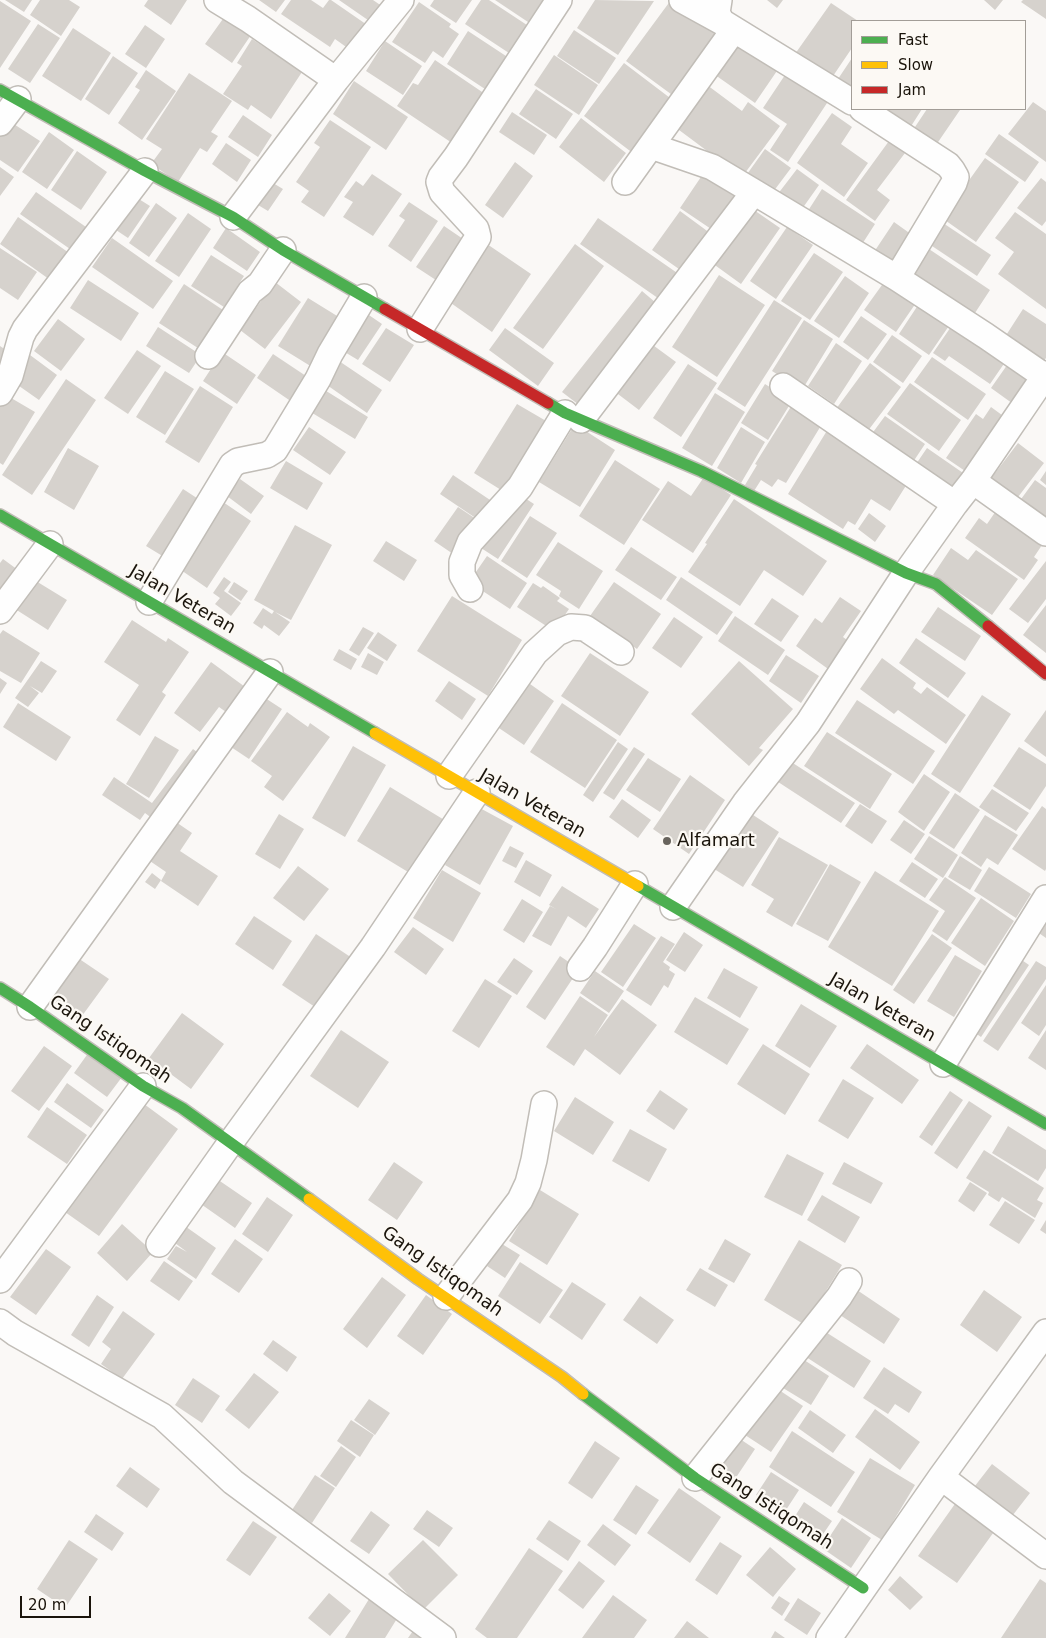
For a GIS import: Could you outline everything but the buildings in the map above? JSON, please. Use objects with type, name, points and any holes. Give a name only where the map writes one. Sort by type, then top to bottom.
[{"type":"street","points":[[217,0],[248,19],[336,80]]},
{"type":"street","points":[[233,217],[336,80],[401,0]]},
{"type":"street","points":[[420,329],[478,237],[476,229],[442,192],[439,182],[441,176],[456,158],[559,0]]},
{"type":"street","points":[[682,0],[724,18],[851,101]]},
{"type":"street","points":[[626,182],[651,146],[724,18]]},
{"type":"street","points":[[0,123],[9,94],[145,171],[233,217],[283,250],[574,416],[701,472],[906,573],[936,584],[1046,674]]},
{"type":"street","points":[[864,110],[948,165],[956,178],[897,278]]},
{"type":"street","points":[[651,146],[712,167],[897,278],[1045,375],[973,481],[906,573],[808,723],[746,803],[673,907]]},
{"type":"street","points":[[0,393],[10,376],[25,328],[145,171]]},
{"type":"street","points":[[470,588],[462,575],[462,562],[470,542],[520,487],[574,416],[754,192]]},
{"type":"street","points":[[208,356],[250,292],[260,284],[283,250]]},
{"type":"street","points":[[149,602],[232,465],[238,461],[267,455],[275,450],[364,297]]},
{"type":"street","points":[[783,386],[955,504]]},
{"type":"street","points":[[973,481],[1046,534]]},
{"type":"street","name":"Jalan Veteran","points":[[0,515],[1046,1124]]},
{"type":"street","points":[[0,610],[50,544]]},
{"type":"street","points":[[449,776],[535,653],[557,633],[571,628],[586,628],[621,652]]},
{"type":"street","points":[[30,1007],[270,672]]},
{"type":"street","points":[[159,1244],[374,947],[477,792]]},
{"type":"street","points":[[580,968],[635,884]]},
{"type":"street","points":[[943,1064],[1046,898]]},
{"type":"street","name":"Gang Istiqomah","points":[[0,988],[143,1086],[182,1108],[231,1142],[446,1298],[562,1376],[608,1414],[695,1478],[863,1588]]},
{"type":"street","points":[[0,1280],[143,1086]]},
{"type":"street","points":[[446,1298],[520,1200],[528,1183],[534,1160],[544,1104]]},
{"type":"street","points":[[695,1478],[850,1281]]},
{"type":"street","points":[[0,1322],[162,1416],[233,1482],[443,1638]]},
{"type":"street","points":[[829,1638],[941,1477],[1046,1332]]},
{"type":"street","points":[[941,1477],[1046,1556]]},
{"type":"traffic: fast","points":[[0,90],[145,171],[233,217],[283,250],[385,309]]},
{"type":"traffic: fast","points":[[548,403],[565,413],[701,471],[906,573],[936,584],[988,626]]},
{"type":"traffic: fast","points":[[0,515],[375,733]]},
{"type":"traffic: fast","points":[[638,886],[1046,1124]]},
{"type":"traffic: fast","points":[[0,988],[143,1086],[182,1108],[309,1199]]},
{"type":"traffic: fast","points":[[583,1394],[695,1478],[863,1588]]},
{"type":"traffic: slow","points":[[375,733],[638,886]]},
{"type":"traffic: slow","points":[[309,1199],[418,1279],[562,1377],[583,1394]]},
{"type":"traffic: jam","points":[[385,309],[548,403]]},
{"type":"traffic: jam","points":[[988,626],[1046,674]]},
{"type":"place","name":"Alfamart","points":[[667,841]]}]
